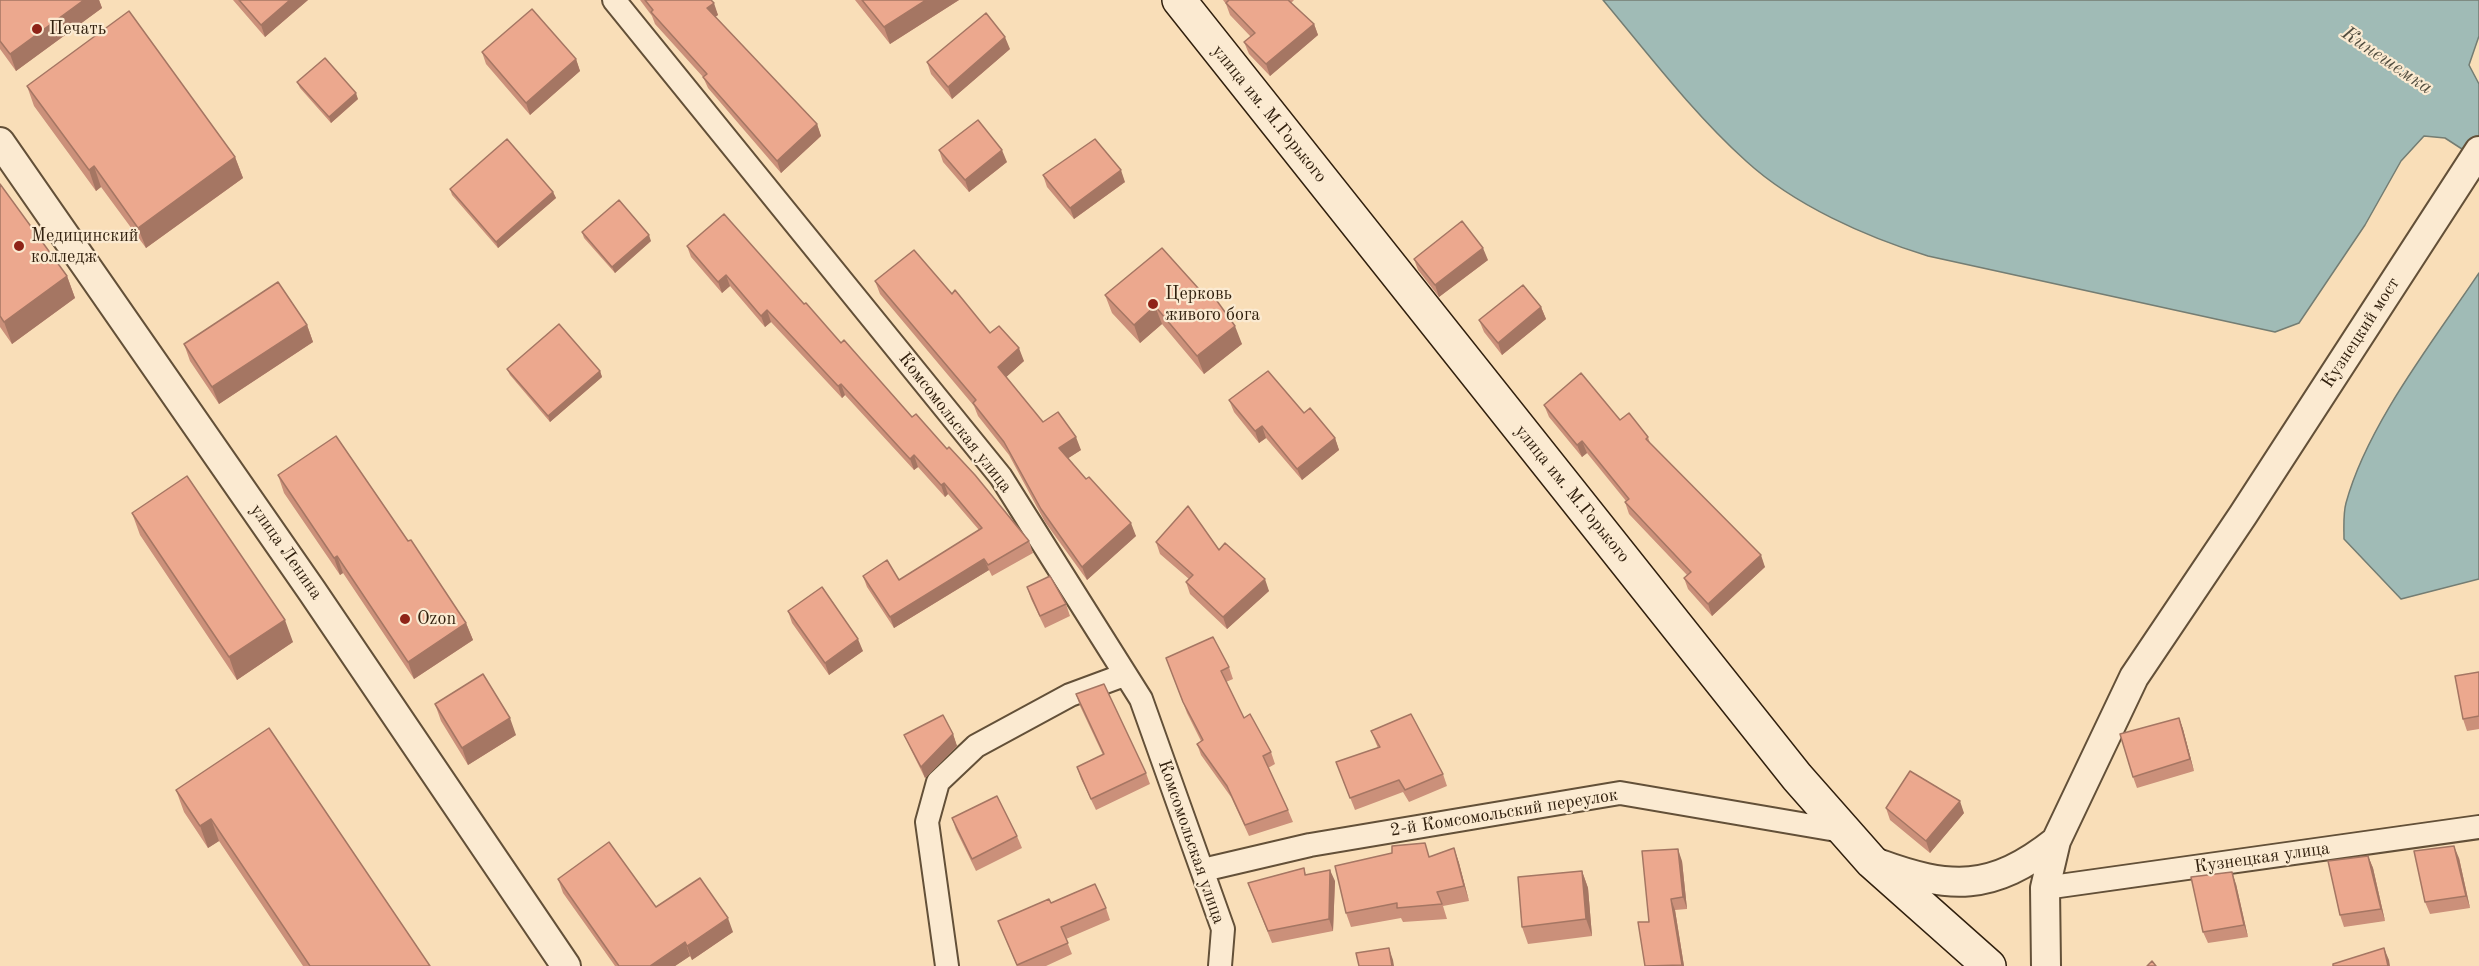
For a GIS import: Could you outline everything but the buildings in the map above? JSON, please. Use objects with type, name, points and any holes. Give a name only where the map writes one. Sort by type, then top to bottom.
[{"type":"main road","name":"улица им. М.Горького","points":[[1179,0],[1842,831],[1872,862],[1989,966]]},
{"type":"street","name":"Комсомольская улица","points":[[614,0],[1001,477],[1141,699],[1222,929],[1220,966]]},
{"type":"street","name":"улица Ленина","points":[[0,142],[312,591],[566,966]]},
{"type":"street","name":"Кузнецкий мост","points":[[2046,966],[2045,888],[2056,841],[2134,677],[2243,515],[2479,151]]},
{"type":"street","points":[[947,966],[927,822],[938,782],[976,746],[1070,695],[1124,675]]},
{"type":"street","name":"2-й Комсомольский переулок","points":[[1203,870],[1310,845],[1620,793],[1842,831]]},
{"type":"street","name":"Кузнецкая улица","points":[[2045,888],[2479,827]]},
{"type":"street","points":[[1872,862],[1921,878],[1956,884],[1978,881],[2009,871],[2037,856],[2056,841]]},
{"type":"water","name":"Кинешемка","points":[[1603,0],[2479,0],[2479,36],[2469,65],[2479,84],[2479,160],[2445,138],[2424,136],[2401,161],[2365,225],[2299,323],[2275,332],[1928,256],[1880,239],[1832,218],[1786,192],[1765,177],[1727,143],[1672,83]]},
{"type":"water","points":[[2479,273],[2479,579],[2401,599],[2344,539],[2346,503],[2356,473],[2385,414]]},
{"type":"place","name":"Печать","points":[[37,29]]},
{"type":"place","name":"Медицинский колледж","points":[[19,246]]},
{"type":"place","name":"Церковь живого бога","points":[[1153,304]]},
{"type":"place","name":"Ozon","points":[[405,619]]}]
